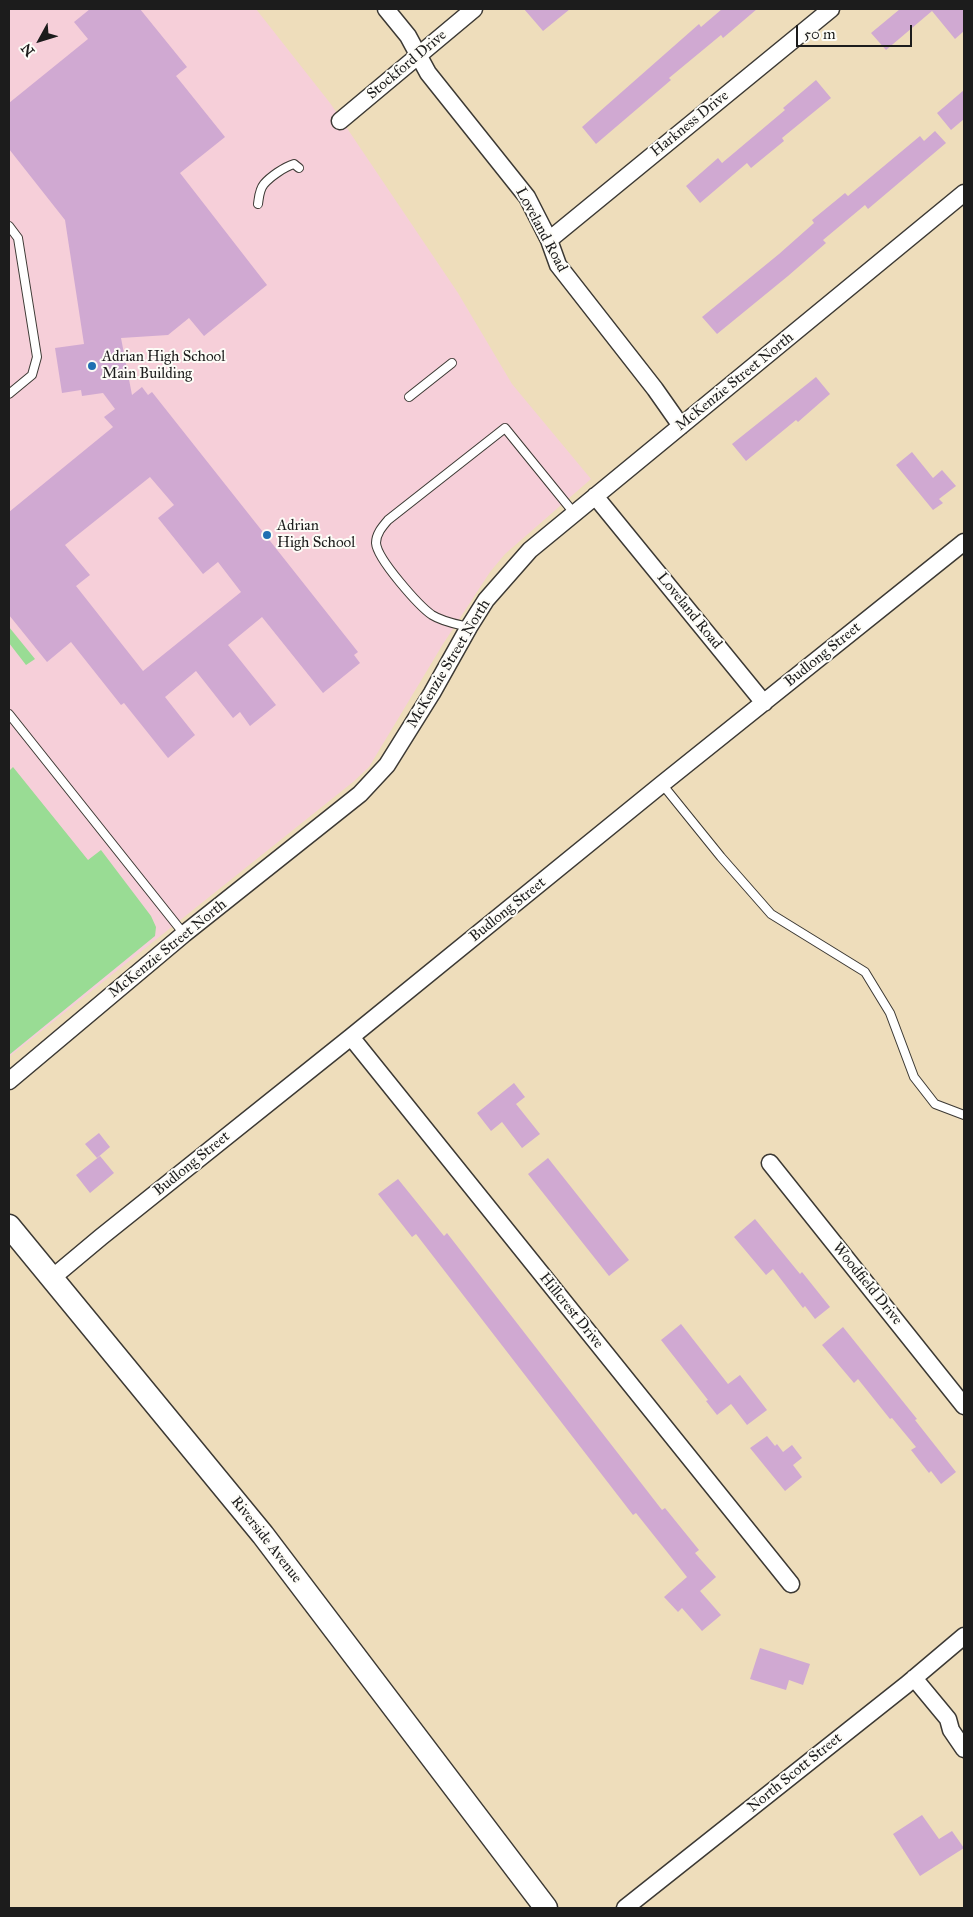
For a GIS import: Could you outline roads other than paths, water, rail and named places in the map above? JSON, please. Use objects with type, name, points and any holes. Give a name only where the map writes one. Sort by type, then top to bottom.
[{"type":"street","name":"Loveland Road","points":[[386,9],[408,36],[428,73],[527,197],[549,240],[558,265],[655,388],[681,426]]},
{"type":"street","name":"Stockford Drive","points":[[340,121],[474,9]]},
{"type":"street","name":"Harkness Drive","points":[[549,240],[831,9]]},
{"type":"street","name":"McKenzie Street North","points":[[9,1081],[184,934],[360,794],[387,765],[486,600],[530,550],[964,193]]},
{"type":"street","name":"Loveland Road","points":[[595,496],[764,703]]},
{"type":"street","name":"Budlong Street","points":[[52,1278],[964,542]]},
{"type":"street","name":"Hillcrest Drive","points":[[351,1037],[791,1584]]},
{"type":"street","name":"Woodfield Drive","points":[[770,1163],[964,1406]]},
{"type":"street","name":"Riverside Avenue","points":[[9,1226],[263,1535],[546,1908]]},
{"type":"street","name":"North Scott Street","points":[[625,1908],[910,1682],[964,1636]]},
{"type":"street","points":[[910,1682],[948,1719],[951,1730],[964,1749]]},
{"type":"lane","points":[[258,204],[263,185],[288,166],[294,164],[299,168]]},
{"type":"lane","points":[[9,226],[18,238],[37,357],[32,375],[9,394]]},
{"type":"lane","points":[[409,397],[452,363]]},
{"type":"lane","points":[[469,627],[434,616],[418,604],[388,565],[376,546],[381,529],[388,520],[505,428],[574,513]]},
{"type":"lane","points":[[9,714],[184,934]]},
{"type":"lane","points":[[662,784],[720,857],[771,914],[865,972],[890,1013],[914,1077],[935,1104],[964,1115]]},
{"type":"place","name":"Adrian High School Main Building","points":[[92,366]]},
{"type":"place","name":"Adrian High School","points":[[267,535]]}]
